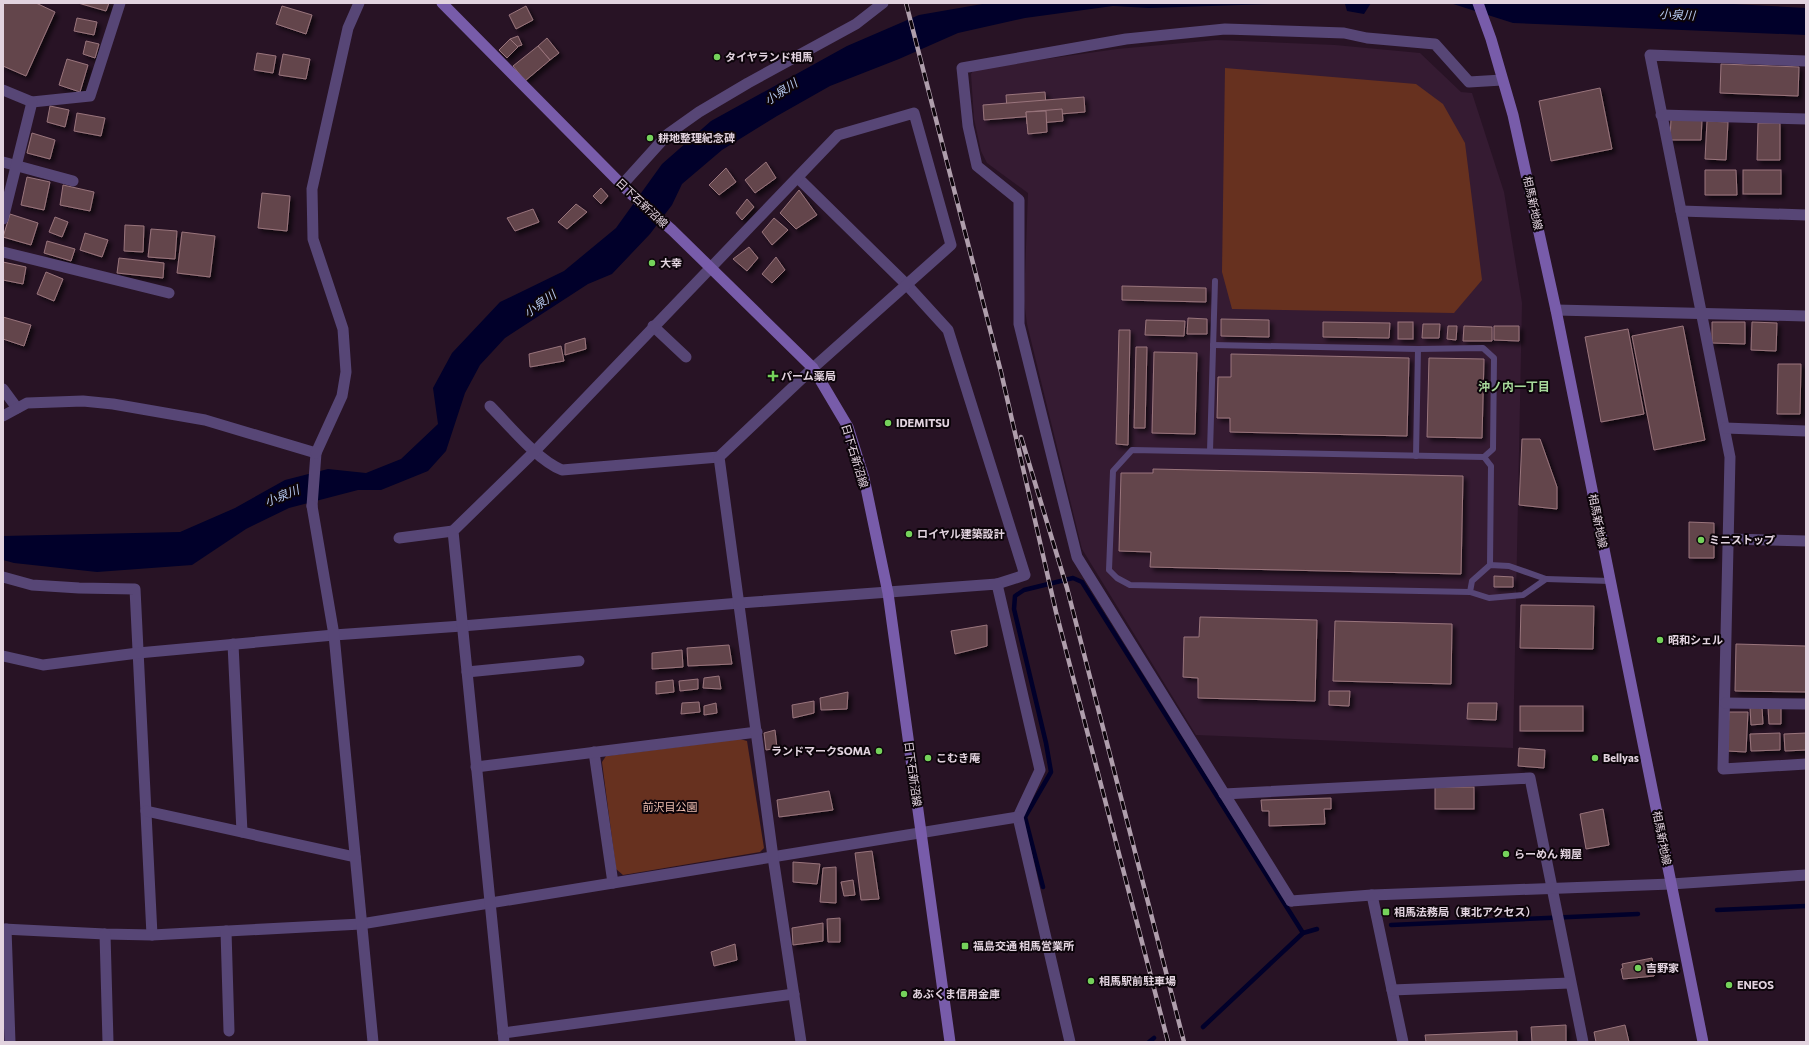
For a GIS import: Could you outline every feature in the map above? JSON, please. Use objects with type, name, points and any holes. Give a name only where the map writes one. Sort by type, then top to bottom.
[{"type":"main road","name":"日下石新沼線","points":[[442,3],[626,189],[710,266],[813,368],[848,427],[864,478],[888,593],[950,1042]]},
{"type":"main road","name":"相馬新地線","points":[[1478,3],[1491,39],[1513,115],[1556,310],[1703,1042]]},
{"type":"street","points":[[3,90],[32,102],[90,96],[120,3]]},
{"type":"street","points":[[359,3],[348,28],[312,189],[313,240],[343,329],[346,372],[342,396],[316,456],[312,506],[334,634],[373,1042]]},
{"type":"street","points":[[626,189],[668,134],[699,112],[748,83],[856,24],[883,3]]},
{"type":"street","points":[[1502,80],[1469,82],[1435,44],[1367,38],[1344,33],[1225,29],[1126,39],[962,68],[968,126],[977,166],[1019,200],[1018,324],[1077,557],[1291,901],[1372,895],[1551,887],[1671,884],[1806,875]]},
{"type":"street","points":[[1806,61],[1650,56],[1730,457],[1723,769],[1806,764]]},
{"type":"street","points":[[3,219],[32,102]]},
{"type":"street","points":[[399,538],[453,531],[535,450],[710,266],[798,178],[838,135],[914,113],[951,245],[813,368],[719,457],[562,470],[552,466],[535,450],[490,406]]},
{"type":"street","points":[[1661,115],[1806,119]]},
{"type":"street","points":[[3,162],[73,181]]},
{"type":"street","points":[[3,656],[43,665],[138,653],[334,634],[462,626],[997,584],[1025,575],[948,330],[907,285],[798,178]]},
{"type":"street","points":[[1681,212],[1806,215]]},
{"type":"street","points":[[3,252],[169,293]]},
{"type":"street","points":[[1556,310],[1806,316]]},
{"type":"street","points":[[653,326],[686,358]]},
{"type":"street","points":[[3,389],[17,408]]},
{"type":"street","points":[[3,416],[27,403],[83,401],[113,404],[205,420],[316,456]]},
{"type":"street","points":[[1724,428],[1806,431]]},
{"type":"street","points":[[719,457],[740,603],[773,857],[801,1042]]},
{"type":"street","points":[[453,531],[504,1037],[794,994]]},
{"type":"street","points":[[1728,539],[1806,541]]},
{"type":"street","points":[[3,577],[32,585],[135,589],[152,935]]},
{"type":"street","points":[[997,584],[1040,770],[1018,817],[1070,1042]]},
{"type":"street","points":[[233,644],[242,832]]},
{"type":"street","points":[[467,672],[579,661]]},
{"type":"street","points":[[1724,703],[1806,704]]},
{"type":"street","points":[[476,767],[757,732]]},
{"type":"street","points":[[594,752],[613,883]]},
{"type":"street","points":[[1224,794],[1530,778],[1583,1042]]},
{"type":"street","points":[[146,811],[355,857]]},
{"type":"street","points":[[10,1042],[6,1003],[4,929],[152,935],[362,924],[922,834],[1018,817]]},
{"type":"street","points":[[1372,895],[1403,1042]]},
{"type":"street","points":[[226,931],[229,1032]]},
{"type":"street","points":[[105,934],[108,1042]]},
{"type":"street","points":[[1392,990],[1570,983]]},
{"type":"lane","points":[[1210,452],[1215,282]]},
{"type":"lane","points":[[1213,345],[1418,349],[1483,348],[1494,358],[1493,449],[1484,457],[1132,450],[1113,471],[1110,570],[1117,578],[1130,585],[1470,592],[1489,598],[1523,595],[1546,579]]},
{"type":"lane","points":[[1416,456],[1418,349]]},
{"type":"lane","points":[[1484,457],[1491,466],[1490,565]]},
{"type":"lane","points":[[1470,592],[1472,581],[1490,565],[1509,566],[1546,579],[1610,581]]},
{"type":"shaded area","points":[[1216,40],[1335,45],[1420,53],[1461,92],[1472,93],[1504,192],[1522,303],[1513,748],[1196,735],[1082,549],[1027,324],[1024,301],[1028,193],[987,163],[981,151],[974,119],[971,74],[974,69],[1117,49]]},
{"type":"green space","points":[[1225,68],[1416,84],[1443,104],[1465,143],[1482,280],[1454,313],[1232,309],[1222,272]]},
{"type":"green space","name":"前沢目公園","points":[[740,739],[747,741],[764,848],[760,852],[623,875],[616,869],[602,762],[606,756]]},
{"type":"water","name":"小泉川","points":[[988,3],[1302,3],[1149,8],[1113,6],[1025,18],[958,33],[899,59],[830,86],[777,116],[722,150],[682,184],[672,205],[650,234],[612,274],[588,284],[505,338],[480,365],[465,393],[446,451],[428,471],[381,490],[358,490],[289,508],[246,529],[192,565],[97,572],[14,563],[3,560],[3,536],[180,532],[235,508],[285,480],[328,469],[366,473],[401,459],[438,424],[433,388],[452,353],[500,302],[564,271],[616,228],[662,164],[711,121],[847,46],[919,15]]},
{"type":"water","points":[[1331,3],[1371,3],[1364,14],[1347,11],[1345,4]]},
{"type":"water","name":"小泉川","points":[[1450,3],[1714,3],[1806,8],[1806,35],[1513,23]]},
{"type":"building","points":[[3,3],[36,3],[55,12],[26,76],[3,66]]},
{"type":"building","points":[[78,3],[109,3],[106,11]]},
{"type":"building","points":[[282,6],[312,15],[306,34],[276,24]]},
{"type":"building","points":[[526,6],[533,20],[516,29],[509,15]]},
{"type":"building","points":[[77,18],[97,22],[94,35],[74,31]]},
{"type":"building","points":[[518,36],[522,45],[513,48],[510,39]]},
{"type":"building","points":[[547,38],[559,53],[550,60],[538,46]]},
{"type":"building","points":[[510,39],[518,47],[507,58],[499,50]]},
{"type":"building","points":[[86,41],[99,44],[95,58],[83,54]]},
{"type":"building","points":[[538,46],[550,60],[525,81],[513,66]]},
{"type":"building","points":[[257,53],[276,56],[273,73],[254,70]]},
{"type":"building","points":[[283,54],[310,59],[306,79],[279,75]]},
{"type":"building","points":[[67,59],[88,65],[80,92],[59,85]]},
{"type":"building","points":[[1721,64],[1799,67],[1798,96],[1720,93]]},
{"type":"building","points":[[1600,88],[1612,149],[1551,161],[1539,101]]},
{"type":"building","points":[[1045,92],[1046,106],[1007,109],[1006,95]]},
{"type":"building","points":[[1084,97],[1085,112],[984,120],[983,105]]},
{"type":"building","points":[[50,106],[69,110],[65,127],[47,122]]},
{"type":"building","points":[[1062,109],[1063,121],[1027,124],[1026,112]]},
{"type":"building","points":[[1046,111],[1047,132],[1028,134],[1026,112]]},
{"type":"building","points":[[77,113],[105,118],[101,136],[74,131]]},
{"type":"building","points":[[1671,119],[1702,120],[1701,140],[1670,140]]},
{"type":"building","points":[[1707,121],[1728,122],[1726,160],[1705,159]]},
{"type":"building","points":[[1758,123],[1780,123],[1780,160],[1757,160]]},
{"type":"building","points":[[32,133],[55,140],[50,159],[27,153]]},
{"type":"building","points":[[766,162],[776,178],[755,193],[745,180]]},
{"type":"building","points":[[726,168],[736,182],[719,195],[709,185]]},
{"type":"building","points":[[1705,170],[1736,170],[1737,195],[1705,195]]},
{"type":"building","points":[[1743,170],[1781,170],[1781,194],[1743,194]]},
{"type":"building","points":[[27,177],[50,182],[44,210],[21,205]]},
{"type":"building","points":[[63,185],[94,192],[90,211],[60,205]]},
{"type":"building","points":[[601,188],[608,196],[601,204],[593,196]]},
{"type":"building","points":[[799,190],[817,215],[796,229],[780,213]]},
{"type":"building","points":[[262,193],[290,196],[287,231],[258,228]]},
{"type":"building","points":[[747,199],[754,207],[742,220],[736,213]]},
{"type":"building","points":[[576,204],[587,212],[567,229],[558,222]]},
{"type":"building","points":[[533,209],[539,222],[515,231],[507,218]]},
{"type":"building","points":[[10,214],[38,223],[31,245],[3,237]]},
{"type":"building","points":[[55,217],[68,222],[62,237],[49,232]]},
{"type":"building","points":[[774,218],[788,230],[772,245],[762,232]]},
{"type":"building","points":[[125,225],[144,226],[143,252],[124,251]]},
{"type":"building","points":[[151,229],[177,231],[175,259],[148,257]]},
{"type":"building","points":[[182,232],[215,236],[210,277],[177,273]]},
{"type":"building","points":[[85,233],[108,240],[102,257],[80,250]]},
{"type":"building","points":[[47,241],[75,249],[71,261],[44,253]]},
{"type":"building","points":[[749,247],[758,258],[747,271],[733,259]]},
{"type":"building","points":[[776,257],[785,270],[772,283],[762,274]]},
{"type":"building","points":[[119,258],[164,263],[163,278],[117,273]]},
{"type":"building","points":[[3,262],[26,267],[23,284],[3,280]]},
{"type":"building","points":[[46,272],[63,279],[54,301],[37,294]]},
{"type":"building","points":[[1122,286],[1206,288],[1206,302],[1122,300]]},
{"type":"building","points":[[3,317],[31,325],[24,346],[3,339]]},
{"type":"building","points":[[1188,318],[1207,319],[1207,334],[1187,334]]},
{"type":"building","points":[[1221,319],[1269,320],[1269,337],[1221,336]]},
{"type":"building","points":[[1146,320],[1185,321],[1184,336],[1145,335]]},
{"type":"building","points":[[1323,322],[1390,323],[1389,338],[1323,337]]},
{"type":"building","points":[[1398,322],[1413,322],[1413,339],[1398,339]]},
{"type":"building","points":[[1712,322],[1745,322],[1745,344],[1712,343]]},
{"type":"building","points":[[1752,322],[1777,323],[1776,351],[1751,350]]},
{"type":"building","points":[[1423,324],[1440,324],[1439,338],[1422,338]]},
{"type":"building","points":[[1448,326],[1457,326],[1456,340],[1447,339]]},
{"type":"building","points":[[1464,326],[1492,327],[1492,341],[1463,341]]},
{"type":"building","points":[[1494,326],[1519,326],[1519,341],[1494,340]]},
{"type":"building","points":[[1683,326],[1705,440],[1654,450],[1632,336]]},
{"type":"building","points":[[1628,329],[1644,414],[1601,422],[1585,337]]},
{"type":"building","points":[[1119,330],[1130,330],[1128,445],[1116,444]]},
{"type":"building","points":[[585,338],[586,349],[565,355],[565,344]]},
{"type":"building","points":[[561,346],[564,361],[530,367],[529,354]]},
{"type":"building","points":[[1136,347],[1147,347],[1145,428],[1134,428]]},
{"type":"building","points":[[1154,352],[1197,353],[1195,434],[1152,433]]},
{"type":"building","points":[[1231,354],[1409,358],[1407,436],[1230,432],[1230,418],[1217,418],[1218,377],[1231,377]]},
{"type":"building","points":[[1429,358],[1484,359],[1482,438],[1427,437]]},
{"type":"building","points":[[1778,364],[1801,364],[1800,414],[1777,414]]},
{"type":"building","points":[[1522,439],[1540,439],[1557,487],[1557,509],[1519,505]]},
{"type":"building","points":[[1153,469],[1463,476],[1461,574],[1150,567],[1151,552],[1119,551],[1121,473],[1153,473]]},
{"type":"building","name":"ミニストップ","points":[[1689,522],[1714,523],[1714,558],[1689,558]]},
{"type":"building","points":[[1494,576],[1513,577],[1513,587],[1494,587]]},
{"type":"building","points":[[1521,605],[1594,606],[1593,649],[1520,648]]},
{"type":"building","points":[[1200,617],[1317,620],[1315,701],[1198,698],[1198,678],[1183,677],[1184,637],[1199,637]]},
{"type":"building","points":[[1335,621],[1452,624],[1451,684],[1333,681]]},
{"type":"building","points":[[987,625],[987,646],[955,654],[951,631]]},
{"type":"building","points":[[1736,644],[1806,646],[1806,692],[1735,691]]},
{"type":"building","points":[[729,645],[732,664],[688,666],[687,648]]},
{"type":"building","points":[[682,650],[683,667],[652,669],[652,653]]},
{"type":"building","points":[[719,676],[721,689],[703,688],[704,678]]},
{"type":"building","points":[[698,679],[698,689],[680,691],[679,681]]},
{"type":"building","points":[[673,680],[674,692],[656,694],[656,682]]},
{"type":"building","points":[[1329,691],[1350,691],[1349,706],[1329,705]]},
{"type":"building","points":[[848,692],[847,709],[821,710],[820,698]]},
{"type":"building","points":[[814,701],[814,713],[793,718],[792,705]]},
{"type":"building","points":[[699,702],[700,712],[681,714],[682,703]]},
{"type":"building","points":[[716,703],[717,713],[704,715],[704,706]]},
{"type":"building","points":[[1468,703],[1497,703],[1496,720],[1467,719]]},
{"type":"building","points":[[1520,706],[1583,706],[1583,731],[1520,731]]},
{"type":"building","points":[[1781,706],[1781,724],[1769,724],[1768,707]]},
{"type":"building","points":[[1762,707],[1763,724],[1751,725],[1750,708]]},
{"type":"building","points":[[1729,712],[1748,712],[1746,752],[1727,751]]},
{"type":"building","points":[[775,730],[777,748],[766,750],[764,733]]},
{"type":"building","points":[[1780,733],[1780,750],[1751,751],[1750,734]]},
{"type":"building","points":[[1806,733],[1806,750],[1785,751],[1784,734]]},
{"type":"building","points":[[1519,748],[1545,750],[1544,768],[1518,766]]},
{"type":"building","points":[[1435,787],[1474,787],[1474,809],[1435,809]]},
{"type":"building","points":[[829,791],[833,810],[779,817],[777,800]]},
{"type":"building","points":[[1331,798],[1331,809],[1324,809],[1325,824],[1269,826],[1269,811],[1262,811],[1261,800]]},
{"type":"building","points":[[1603,809],[1609,845],[1586,849],[1580,814]]},
{"type":"building","points":[[872,851],[879,899],[861,900],[855,853]]},
{"type":"building","points":[[793,862],[820,864],[817,884],[793,882]]},
{"type":"building","points":[[836,867],[836,903],[820,902],[823,868]]},
{"type":"building","points":[[853,880],[855,895],[844,896],[841,882]]},
{"type":"building","points":[[840,918],[840,942],[828,942],[827,919]]},
{"type":"building","points":[[823,923],[823,941],[793,945],[792,928]]},
{"type":"building","points":[[735,944],[737,960],[714,966],[711,952]]},
{"type":"building","name":"吉野家","points":[[1652,958],[1655,973],[1654,976],[1623,979],[1621,969],[1623,968],[1622,964]]},
{"type":"building","points":[[1566,1025],[1566,1042],[1532,1042],[1531,1027]]},
{"type":"building","points":[[1625,1025],[1629,1042],[1596,1042],[1594,1032]]},
{"type":"building","points":[[1517,1031],[1517,1042],[1426,1042],[1425,1035]]},
{"type":"waterway","points":[[1043,887],[1025,817],[1051,772],[1046,743],[1014,609],[1015,596],[1024,590],[1073,578],[1082,582],[1303,933]]},
{"type":"waterway","points":[[1717,910],[1806,906]]},
{"type":"waterway","points":[[1391,925],[1638,914]]},
{"type":"waterway","points":[[1203,1027],[1303,933],[1317,929]]},
{"type":"waterway","points":[[1149,1042],[1154,1038]]},
{"type":"railway","points":[[906,3],[1001,372],[1056,612],[1168,1042]]},
{"type":"railway","points":[[1021,437],[1067,588],[1184,1042]]},
{"type":"place","name":"タイヤランド相馬","points":[[717,57]]},
{"type":"place","name":"耕地整理紀念碑","points":[[650,138]]},
{"type":"place","name":"大幸","points":[[652,263]]},
{"type":"place","name":"パーム薬局","points":[[773,376]]},
{"type":"place","name":"IDEMITSU","points":[[888,423]]},
{"type":"place","name":"ロイヤル建築設計","points":[[909,534]]},
{"type":"place","name":"ミニストップ","points":[[1701,540]]},
{"type":"place","name":"昭和シェル","points":[[1660,640]]},
{"type":"place","name":"ランドマークSOMA","points":[[879,751]]},
{"type":"place","name":"こむき庵","points":[[928,758]]},
{"type":"place","name":"Bellyas","points":[[1595,758]]},
{"type":"place","name":"らーめん 翔屋","points":[[1506,854]]},
{"type":"place","name":"相馬法務局（東北アクセス）","points":[[1386,912]]},
{"type":"place","name":"福島交通 相馬営業所","points":[[965,946]]},
{"type":"place","name":"吉野家","points":[[1638,968]]},
{"type":"place","name":"相馬駅前駐車場","points":[[1091,981]]},
{"type":"place","name":"ENEOS","points":[[1729,985]]},
{"type":"place","name":"あぶくま信用金庫","points":[[904,994]]},
{"type":"district","name":"沖ノ内一丁目","points":[[1514,387]]}]
